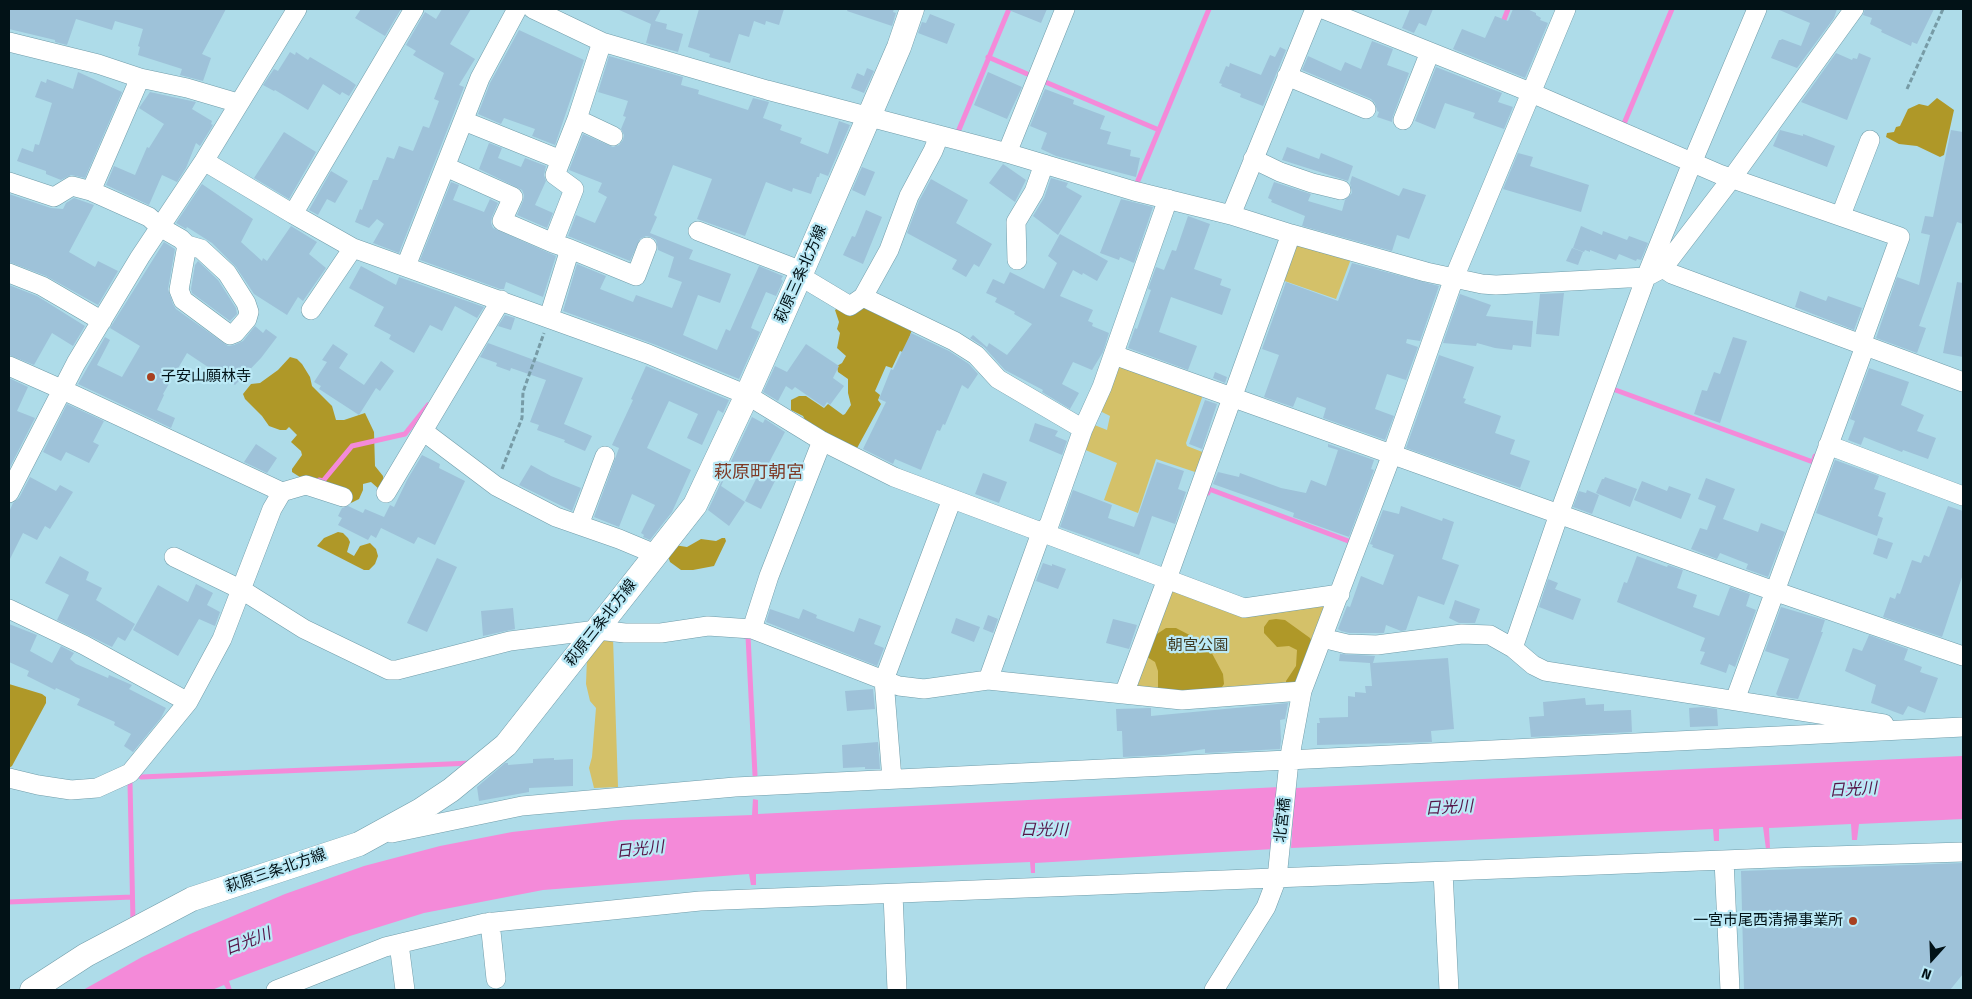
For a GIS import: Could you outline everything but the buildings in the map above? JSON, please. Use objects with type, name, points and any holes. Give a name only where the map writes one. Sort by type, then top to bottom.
[{"type":"main road","name":"萩原三条北方線","points":[[32,990],[86,955],[192,900],[359,844],[436,800],[477,770],[506,745],[694,505],[747,395],[801,273],[899,48],[912,9]]},
{"type":"street","points":[[9,493],[61,389],[297,9]]},
{"type":"street","points":[[293,214],[414,9]]},
{"type":"street","points":[[406,266],[480,78],[517,9]]},
{"type":"street","points":[[534,9],[602,42],[807,101],[1008,153],[1168,199],[1231,214],[1291,234],[1426,272],[1496,285],[1654,272],[1672,274],[1864,343],[1963,382]]},
{"type":"street","points":[[1008,153],[1065,9]]},
{"type":"street","points":[[1231,214],[1315,9]]},
{"type":"street","points":[[1323,9],[1530,93],[1692,163],[1900,237],[1863,339],[1864,349],[1735,700]]},
{"type":"street","name":"北宮橋","points":[[1214,990],[1266,907],[1277,878],[1289,761],[1302,691],[1392,454],[1454,278],[1566,9]]},
{"type":"street","points":[[1512,648],[1559,514],[1654,272],[1692,163],[1757,9]]},
{"type":"street","points":[[1654,272],[1732,178],[1854,9]]},
{"type":"street","points":[[9,42],[98,64],[140,78],[187,88],[238,103]]},
{"type":"street","points":[[549,318],[574,189],[555,175],[577,119],[602,42]]},
{"type":"street","points":[[1403,120],[1430,52]]},
{"type":"street","points":[[1287,76],[1366,109]]},
{"type":"street","points":[[91,191],[140,78]]},
{"type":"street","points":[[577,119],[613,136]]},
{"type":"street","points":[[464,121],[560,160]]},
{"type":"street","points":[[698,231],[801,273],[850,306],[863,297],[889,250],[909,196],[933,151],[938,136]]},
{"type":"street","points":[[1841,215],[1870,140]]},
{"type":"street","points":[[1253,159],[1280,172],[1341,190]]},
{"type":"street","points":[[204,161],[353,248],[648,354],[747,395],[822,441],[894,477],[1244,608],[1340,594]]},
{"type":"street","points":[[1017,260],[1016,222],[1034,192],[1044,164]]},
{"type":"street","points":[[446,167],[513,197],[502,221],[636,276],[646,247]]},
{"type":"street","points":[[9,182],[54,196],[72,186],[91,191],[150,217],[160,227],[187,245],[201,249],[227,273],[246,304],[249,312],[247,319],[235,333],[230,335],[183,300],[179,290],[187,245]]},
{"type":"street","points":[[988,680],[1041,533],[1049,525],[1082,429],[1102,387],[1114,355],[1168,199]]},
{"type":"street","points":[[1124,694],[1291,234]]},
{"type":"street","points":[[310,310],[331,283],[353,248]]},
{"type":"street","points":[[9,273],[42,286],[102,321]]},
{"type":"street","points":[[863,297],[954,340],[976,355],[998,379],[1082,429]]},
{"type":"street","points":[[386,493],[501,300]]},
{"type":"street","points":[[1114,355],[1774,591],[1963,656]]},
{"type":"street","points":[[9,366],[282,492],[306,485],[343,497]]},
{"type":"street","points":[[423,431],[496,486],[556,517],[655,554]]},
{"type":"street","points":[[752,629],[769,576],[822,441]]},
{"type":"street","points":[[1828,445],[1963,496]]},
{"type":"street","points":[[579,525],[605,456]]},
{"type":"street","points":[[9,778],[71,790],[97,788],[130,773],[188,702],[222,640],[272,509],[282,492]]},
{"type":"street","points":[[892,779],[884,680],[952,499]]},
{"type":"street","points":[[174,557],[242,590],[304,629],[388,670],[397,670],[510,641],[597,630],[626,633],[661,633],[708,626],[752,629],[899,686],[924,688],[988,680],[1182,700],[1302,691]]},
{"type":"street","points":[[9,608],[84,645],[188,702]]},
{"type":"street","points":[[1322,638],[1347,644],[1377,645],[1478,633],[1490,635],[1512,648],[1533,665],[1545,671],[1889,724],[1897,731]]},
{"type":"street","points":[[359,844],[404,829],[522,806],[735,787],[1963,727]]},
{"type":"street","points":[[276,990],[385,947],[490,922],[700,901],[1963,852]]},
{"type":"street","points":[[1724,860],[1730,990]]},
{"type":"street","points":[[1444,872],[1448,990]]},
{"type":"street","points":[[893,894],[898,990]]},
{"type":"street","points":[[490,922],[496,979]]},
{"type":"street","points":[[399,944],[405,990]]},
{"type":"path","points":[[1908,89],[1944,9]]},
{"type":"path","points":[[496,486],[522,418],[523,392],[549,318]]},
{"type":"green space","points":[[1937,98],[1954,110],[1944,155],[1940,157],[1917,146],[1899,144],[1886,137],[1887,133],[1894,132],[1896,127],[1900,126],[1908,109],[1919,104],[1928,106]]},
{"type":"green space","points":[[1297,244],[1351,259],[1336,299],[1279,279]]},
{"type":"green space","points":[[865,301],[912,329],[905,353],[900,351],[892,368],[886,366],[875,391],[880,395],[878,400],[881,404],[856,450],[808,426],[803,416],[791,410],[791,400],[799,396],[806,396],[824,408],[828,404],[843,415],[845,414],[851,405],[848,393],[848,379],[838,372],[837,366],[842,363],[846,356],[837,348],[840,333],[837,329],[839,322],[835,310],[841,305]]},
{"type":"green space","points":[[290,357],[297,359],[302,364],[310,377],[312,386],[332,406],[336,420],[344,420],[365,413],[374,432],[375,466],[383,476],[384,484],[379,489],[371,482],[363,484],[363,490],[359,499],[351,503],[339,502],[292,472],[292,469],[302,455],[301,451],[291,442],[297,435],[289,427],[286,430],[280,430],[269,426],[245,399],[243,394],[251,384],[260,383],[278,370]]},
{"type":"green space","points":[[1117,366],[1204,392],[1186,443],[1187,446],[1205,453],[1198,473],[1156,459],[1138,513],[1104,500],[1117,463],[1083,449],[1092,424],[1107,430],[1110,416],[1098,410]]},
{"type":"green space","points":[[338,532],[343,533],[348,538],[350,542],[347,552],[354,556],[360,546],[370,543],[376,549],[378,556],[375,564],[369,570],[364,570],[317,546],[324,538]]},
{"type":"green space","points":[[725,538],[726,541],[714,566],[681,570],[670,562],[668,556],[674,545],[687,547],[701,539],[716,541]]},
{"type":"green space","name":"朝宮公園","points":[[1168,581],[1246,611],[1333,599],[1299,687],[1182,697],[1137,688],[1132,682]]},
{"type":"green space","points":[[1269,620],[1285,620],[1310,638],[1312,642],[1296,684],[1286,684],[1286,681],[1296,666],[1297,650],[1289,646],[1277,647],[1264,633],[1264,627]]},
{"type":"green space","points":[[1166,628],[1176,628],[1207,644],[1223,674],[1224,684],[1220,690],[1182,694],[1158,690],[1158,671],[1155,662],[1147,657],[1154,636]]},
{"type":"green space","points":[[613,638],[618,787],[594,788],[589,768],[592,757],[596,708],[590,701],[586,684],[587,658],[598,640]]},
{"type":"green space","points":[[9,684],[42,694],[46,697],[46,703],[12,766],[9,768]]},
{"type":"water","name":"日光川","points":[[1962,742],[1963,819],[1859,824],[1857,840],[1852,840],[1851,824],[1769,828],[1770,848],[1766,849],[1763,827],[1719,829],[1719,841],[1714,841],[1713,829],[1291,848],[1295,788],[1962,756]]},
{"type":"water","name":"日光川","points":[[1279,787],[1274,849],[1035,863],[1035,873],[1031,873],[1030,862],[756,874],[756,885],[751,885],[749,874],[543,890],[424,913],[350,936],[229,981],[232,990],[227,990],[224,985],[212,990],[83,990],[142,957],[188,935],[285,894],[364,866],[440,846],[512,832],[621,820],[752,815],[753,799],[758,800],[758,814]]},
{"type":"waterway","points":[[958,132],[1009,9]]},
{"type":"waterway","points":[[1137,183],[1209,9]]},
{"type":"waterway","points":[[1502,25],[1508,9]]},
{"type":"waterway","points":[[1623,126],[1672,9]]},
{"type":"waterway","points":[[988,57],[1032,76]]},
{"type":"waterway","points":[[1043,81],[1159,130]]},
{"type":"waterway","points":[[1610,388],[1813,462],[1815,456]]},
{"type":"waterway","points":[[319,480],[323,481],[352,446],[405,434],[428,405]]},
{"type":"waterway","points":[[1208,493],[1209,489],[1351,542]]},
{"type":"waterway","points":[[745,636],[748,636],[755,775]]},
{"type":"waterway","points":[[141,777],[472,763]]},
{"type":"waterway","points":[[130,783],[133,921]]},
{"type":"waterway","points":[[9,902],[132,897]]},
{"type":"place","name":"子安山願林寺","points":[[151,377]]},
{"type":"place","name":"一宮市尾西清掃事業所","points":[[1853,921]]},
{"type":"district","name":"萩原町朝宮","points":[[759,473]]}]
